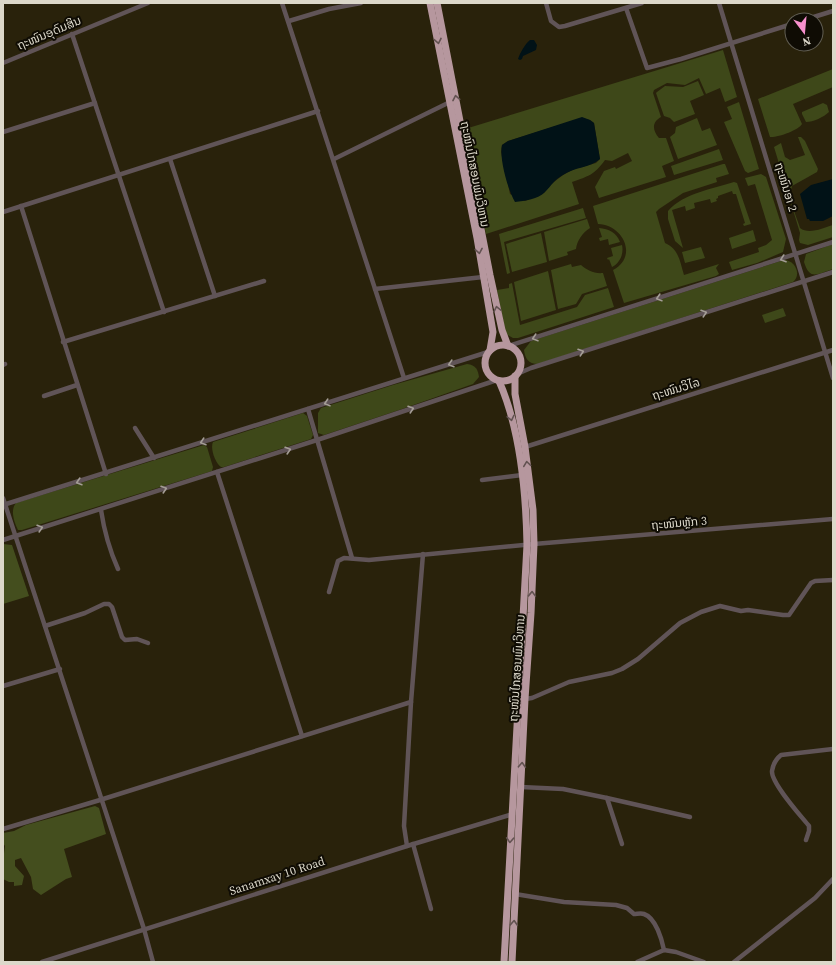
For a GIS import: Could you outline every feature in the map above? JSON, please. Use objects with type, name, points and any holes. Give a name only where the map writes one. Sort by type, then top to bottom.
[{"type":"highway","name":"ຖະໜົນໄກສອນພົມວິຫານ","points":[[430,3],[487,281],[508,346]]},
{"type":"highway","name":"ຖະໜົນໄກສອນພົມວິຫານ","points":[[437,3],[487,281],[493,332],[489,351]]},
{"type":"highway","points":[[499,345],[508,346],[517,351],[520,357],[520,368],[516,375],[510,380],[498,381],[491,377],[485,369],[484,362],[489,351],[499,345]]},
{"type":"highway","name":"ຖະໜົນໄກສອນພົມວິຫານ","points":[[512,962],[515,894],[515,814],[521,645],[533,510],[525,447],[514,394],[516,375]]},
{"type":"highway","name":"ຖະໜົນໄກສອນພົມວິຫານ","points":[[498,381],[506,396],[518,448],[530,544],[529,646],[521,787],[515,814],[504,962]]},
{"type":"highway","points":[[521,645],[529,646]]},
{"type":"street","name":"ຖະໜົນອຸດົມສິນ","points":[[3,63],[148,3]]},
{"type":"street","points":[[282,3],[404,378]]},
{"type":"street","points":[[289,21],[329,9],[361,3]]},
{"type":"street","points":[[546,3],[551,21],[555,25],[559,26],[565,26],[642,3]]},
{"type":"street","name":"ຖະໜົນອາ 2","points":[[719,3],[833,378]]},
{"type":"street","points":[[626,8],[647,68],[681,59],[784,26]]},
{"type":"street","points":[[72,34],[164,312]]},
{"type":"street","points":[[334,159],[450,102]]},
{"type":"street","points":[[3,132],[95,103]]},
{"type":"street","points":[[3,212],[318,111]]},
{"type":"street","points":[[170,159],[215,296]]},
{"type":"street","points":[[21,206],[106,474]]},
{"type":"street","points":[[508,346],[833,242]]},
{"type":"street","points":[[516,375],[531,368],[833,272]]},
{"type":"street","points":[[63,342],[264,281]]},
{"type":"street","points":[[375,289],[487,281]]},
{"type":"street","name":"ຖະໜົນວິໄລ","points":[[525,447],[833,350]]},
{"type":"street","points":[[4,505],[106,474],[489,351]]},
{"type":"street","points":[[3,540],[101,510],[498,381]]},
{"type":"street","points":[[44,396],[77,385]]},
{"type":"street","points":[[308,409],[352,558],[344,558],[338,561],[329,592]]},
{"type":"street","points":[[135,428],[154,458]]},
{"type":"street","points":[[217,472],[302,736]]},
{"type":"street","points":[[482,480],[522,475]]},
{"type":"street","points":[[3,498],[4,505],[60,669],[100,800],[144,929],[153,962]]},
{"type":"street","points":[[101,510],[104,531],[118,569]]},
{"type":"street","name":"ຖະໜົນຫຼັກ 3","points":[[352,558],[369,560],[530,544],[833,520]]},
{"type":"street","points":[[407,846],[404,826],[411,702],[423,554]]},
{"type":"street","points":[[525,698],[532,698],[568,682],[612,673],[638,659],[680,623],[701,612],[720,606],[744,612],[748,610],[783,615],[790,614],[811,583],[815,581],[833,580]]},
{"type":"street","points":[[45,626],[85,613],[104,604],[109,604],[112,607],[122,637],[125,640],[137,639],[148,643]]},
{"type":"street","points":[[3,686],[60,669]]},
{"type":"street","points":[[3,829],[411,702]]},
{"type":"street","points":[[806,840],[809,826],[778,787],[772,772],[776,759],[781,754],[833,749]]},
{"type":"street","points":[[521,787],[563,789],[690,817]]},
{"type":"street","points":[[607,798],[622,844]]},
{"type":"street","name":"Sanamxay 10 Road","points":[[42,962],[413,844],[515,814]]},
{"type":"street","points":[[413,844],[431,910]]},
{"type":"street","points":[[734,962],[815,898],[833,879]]},
{"type":"street","points":[[515,894],[564,902],[616,905],[626,908],[634,914],[643,914],[650,919],[659,932],[664,950]]},
{"type":"street","points":[[637,962],[664,950],[676,952],[704,962]]},
{"type":"green space","points":[[723,50],[737,97],[725,102],[720,88],[706,94],[699,78],[685,85],[667,83],[654,90],[653,93],[661,117],[656,121],[654,129],[659,138],[666,138],[674,161],[662,166],[666,177],[599,198],[595,187],[604,171],[615,167],[616,169],[632,161],[628,153],[612,161],[605,160],[598,169],[591,174],[572,182],[579,204],[486,234],[465,129]],"holes":[[[582,118],[590,120],[594,123],[600,159],[596,163],[574,169],[550,185],[544,193],[525,201],[510,194],[501,152],[502,145],[508,141]]]},
{"type":"green space","points":[[833,69],[833,87],[793,104],[802,124],[797,129],[788,133],[770,137],[758,99]]},
{"type":"green space","points":[[698,81],[704,95],[690,101],[695,114],[674,122],[670,118],[664,116],[656,93],[665,86],[683,87]]},
{"type":"green space","points":[[739,102],[759,169],[748,173],[745,171],[724,122],[732,119],[727,107]]},
{"type":"green space","points":[[823,103],[827,105],[829,112],[818,119],[806,122],[802,112]]},
{"type":"green space","points":[[697,118],[702,131],[710,128],[717,145],[678,159],[670,137],[675,133],[676,127]]},
{"type":"green space","points":[[798,137],[801,137],[805,141],[818,169],[817,172],[792,186],[791,197],[800,228],[812,231],[833,225],[833,237],[808,245],[800,243],[800,233],[774,147],[781,143],[785,157],[790,160],[805,155]]},
{"type":"green space","points":[[719,149],[723,160],[674,175],[671,166]]},
{"type":"green space","points":[[725,164],[729,174],[716,178],[717,182],[683,193],[656,212],[665,243],[676,252],[684,275],[719,264],[716,268],[719,274],[624,303],[613,270],[621,264],[625,257],[625,242],[615,230],[598,224],[593,206]]},
{"type":"green space","points":[[761,174],[766,177],[786,239],[783,252],[757,263],[732,270],[729,262],[759,252],[758,248],[766,245],[772,240],[755,184],[748,186],[745,178]]},
{"type":"green space","points":[[734,182],[737,183],[751,224],[744,226],[743,224],[745,223],[736,194],[733,194],[732,191],[718,196],[716,199],[717,201],[711,203],[710,199],[694,203],[695,208],[686,211],[685,206],[672,210],[683,248],[675,241],[668,219],[668,211],[682,200],[690,196]]},
{"type":"green space","points":[[583,208],[586,218],[504,242],[510,273],[507,274],[499,234]]},
{"type":"green space","points":[[587,219],[590,228],[580,237],[576,249],[567,252],[568,255],[549,261],[544,232]]},
{"type":"green space","points":[[599,228],[612,232],[620,242],[609,245],[608,239],[600,241],[599,238],[602,237]]},
{"type":"green space","points":[[753,230],[756,241],[732,249],[729,238]]},
{"type":"green space","points":[[541,233],[547,262],[512,272],[506,244]]},
{"type":"green space","points":[[833,244],[833,269],[818,274],[812,274],[809,272],[804,262],[806,254]]},
{"type":"green space","points":[[622,245],[621,258],[612,267],[609,259],[608,260],[607,258],[613,256],[611,248]]},
{"type":"green space","points":[[701,247],[705,258],[685,263],[682,252]]},
{"type":"green space","points":[[784,260],[791,262],[796,268],[797,276],[793,282],[538,364],[529,362],[525,356],[524,350],[531,341]]},
{"type":"green space","points":[[571,264],[572,267],[581,265],[591,271],[603,273],[607,286],[582,294],[576,304],[558,309],[551,270]]},
{"type":"green space","points":[[548,271],[556,310],[521,321],[514,282]]},
{"type":"green space","points":[[512,283],[520,325],[577,307],[585,295],[608,288],[614,307],[518,338],[513,338],[506,334],[497,290],[509,288],[509,284]]},
{"type":"green space","points":[[783,308],[786,316],[765,323],[762,315]]},
{"type":"green space","points":[[467,364],[476,368],[478,372],[479,377],[473,384],[324,435],[318,433],[318,413],[321,408],[393,385]]},
{"type":"green space","points":[[303,413],[307,416],[313,435],[311,439],[224,467],[221,467],[215,459],[212,445],[213,442]]},
{"type":"green space","points":[[204,445],[207,447],[213,467],[212,471],[18,530],[13,513],[16,503]]},
{"type":"green space","points":[[3,544],[12,545],[29,596],[3,604]]},
{"type":"green space","points":[[95,806],[99,808],[106,834],[64,849],[72,877],[66,879],[41,895],[33,889],[31,877],[21,858],[15,860],[15,866],[24,876],[22,885],[14,886],[14,882],[9,882],[3,879],[5,846],[3,843],[3,833]]},
{"type":"shaded area","points":[[530,40],[534,40],[537,45],[536,50],[523,56],[520,60],[518,59],[526,44]]},
{"type":"shaded area","points":[[582,117],[594,123],[600,159],[592,164],[567,172],[539,196],[515,202],[505,174],[501,151],[502,145],[508,141]]},
{"type":"shaded area","points":[[833,179],[833,216],[823,221],[810,221],[807,219],[800,194],[811,185]]}]
